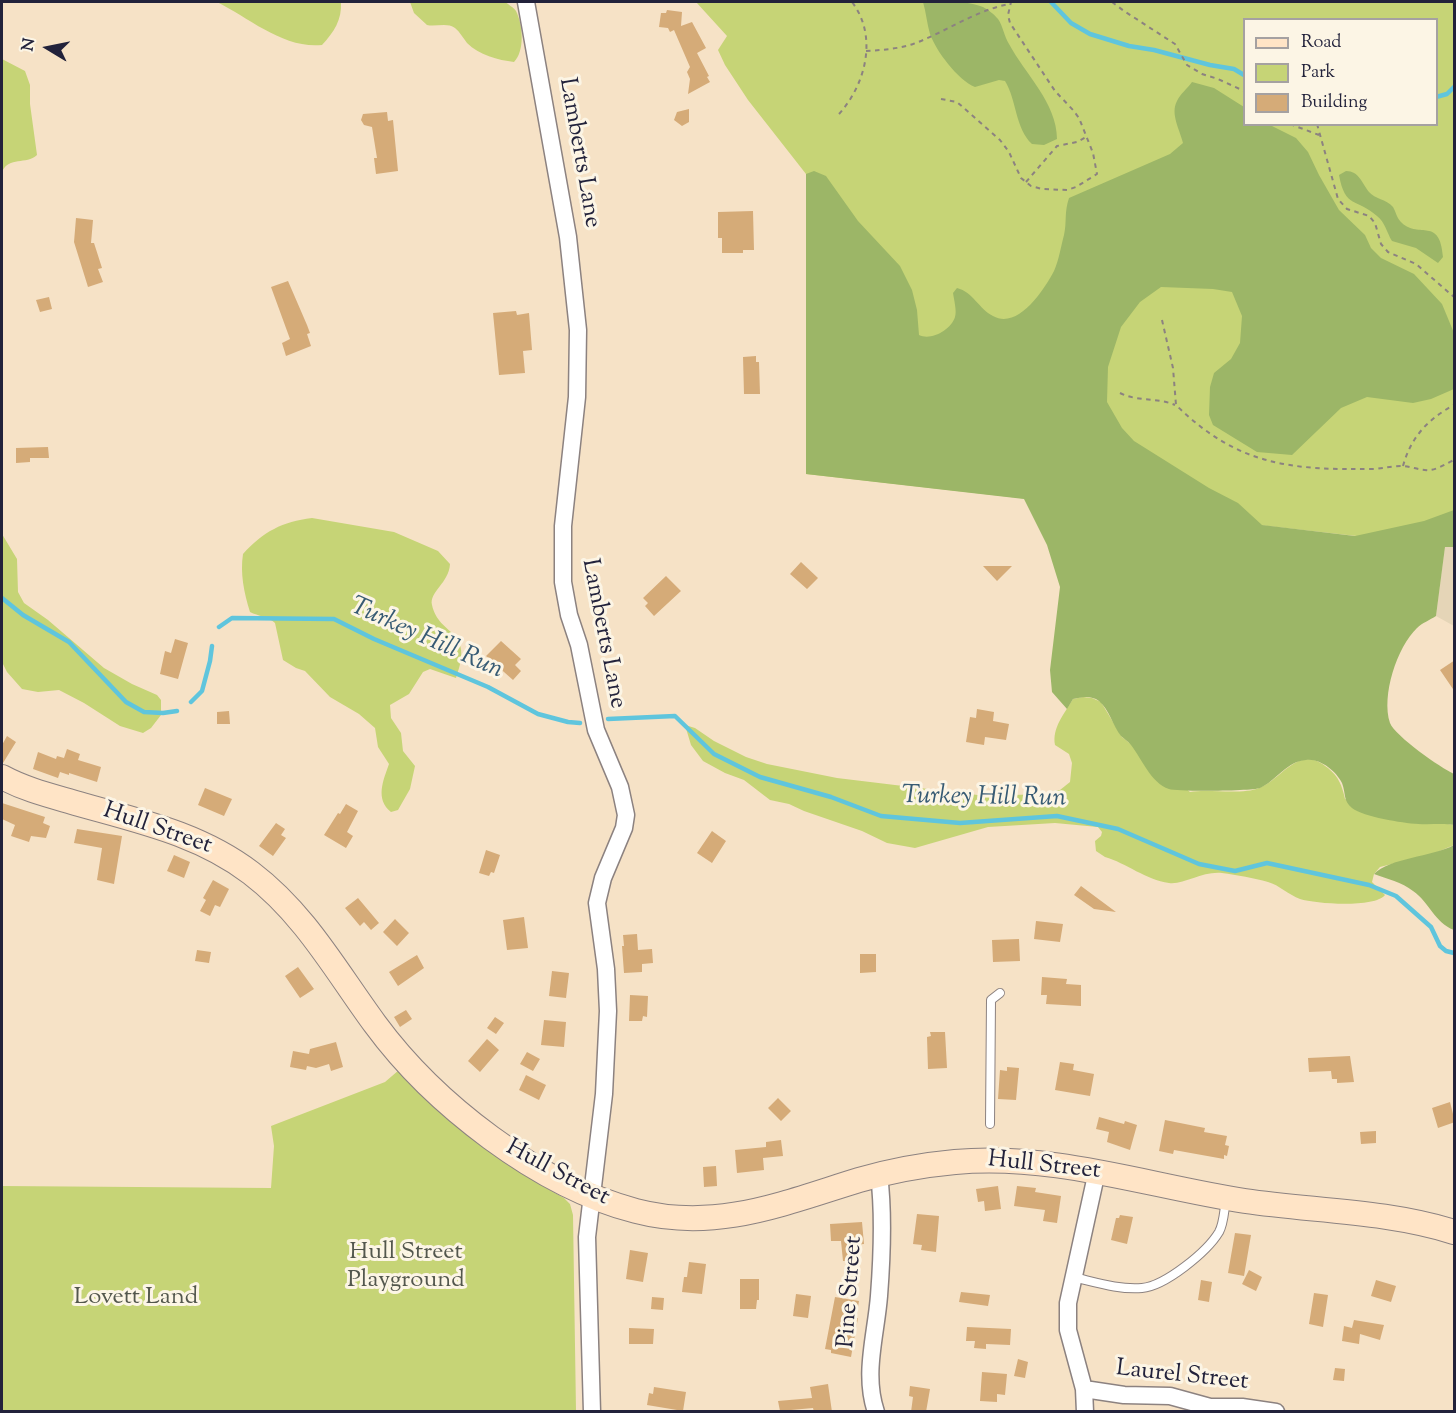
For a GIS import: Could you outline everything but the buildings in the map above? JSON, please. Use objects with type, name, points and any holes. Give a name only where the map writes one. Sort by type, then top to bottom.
[{"type":"main road","name":"Hull Street","points":[[2,777],[32,790],[179,833],[203,843],[239,864],[278,896],[301,919],[384,1036],[431,1088],[467,1119],[504,1146],[557,1178],[624,1208],[680,1218],[714,1218],[766,1210],[879,1175],[915,1167],[982,1160],[1039,1162],[1097,1171],[1226,1198],[1414,1221],[1455,1232]]},
{"type":"street","name":"Lamberts Lane","points":[[526,2],[568,237],[578,330],[577,397],[563,526],[563,582],[569,615],[582,658],[594,723],[620,788],[626,815],[624,828],[598,892],[597,917],[606,969],[608,1011],[603,1102],[587,1223],[586,1267],[592,1412]]},
{"type":"street","points":[[1085,1412],[1084,1389],[1068,1330],[1068,1303],[1097,1171]]},
{"type":"street","name":"Pine Street","points":[[876,1412],[869,1380],[880,1282],[882,1197],[879,1175]]},
{"type":"street","name":"Laurel Street","points":[[1084,1389],[1124,1395],[1170,1396],[1210,1407],[1242,1407],[1276,1412]]},
{"type":"lane","points":[[990,1124],[991,1000],[1000,993]]},
{"type":"lane","points":[[1072,1277],[1135,1289],[1163,1282],[1206,1248],[1218,1233],[1226,1198]]},
{"type":"path","points":[[839,114],[857,89],[863,74],[866,51],[865,24],[852,2]]},
{"type":"path","points":[[1112,2],[1175,44],[1186,63],[1202,74],[1243,90]]},
{"type":"path","points":[[866,51],[910,45],[969,17],[1010,3],[1008,15],[1010,23],[1055,91],[1073,110],[1093,153],[1097,174],[1076,188],[1042,189],[1026,182],[1021,178],[1009,152],[1000,140],[963,107],[951,100],[941,99]]},
{"type":"path","points":[[1295,126],[1319,135]]},
{"type":"path","points":[[1317,126],[1338,200],[1347,209],[1369,216],[1375,223],[1381,244],[1388,252],[1416,264],[1455,297]]},
{"type":"path","points":[[1026,182],[1057,146],[1077,142],[1086,137]]},
{"type":"path","points":[[1162,320],[1173,369],[1176,405]]},
{"type":"path","points":[[1120,393],[1130,398],[1164,400],[1176,405],[1218,440],[1242,453],[1262,460],[1329,468],[1376,469],[1403,466],[1430,470],[1455,460]]},
{"type":"path","points":[[1403,466],[1407,451],[1429,420],[1455,405]]},
{"type":"shaded area","points":[[1445,546],[1454,547],[1454,626],[1436,616]]},
{"type":"green space","points":[[217,2],[341,2],[341,8],[336,25],[322,45],[308,45],[267,31]]},
{"type":"green space","points":[[410,2],[505,2],[516,11],[520,23],[522,38],[518,57],[514,62],[483,54],[467,43],[452,26],[427,25],[414,13]]},
{"type":"green space","points":[[696,2],[1454,2],[1454,547],[806,474],[806,174],[748,100],[718,50],[727,36]]},
{"type":"green space","points":[[923,2],[969,3],[983,7],[996,17],[1009,44],[1052,113],[1057,139],[1044,145],[1032,144],[1026,138],[1005,81],[999,80],[975,87],[955,72],[933,41]]},
{"type":"green space","points":[[2,59],[25,71],[30,85],[30,104],[37,155],[28,160],[13,162],[2,172]]},
{"type":"green space","points":[[1192,82],[1214,88],[1243,106],[1243,126],[1272,126],[1296,138],[1308,152],[1339,210],[1365,235],[1371,248],[1381,258],[1414,274],[1442,304],[1454,333],[1454,389],[1431,399],[1413,403],[1367,397],[1341,408],[1292,455],[1257,452],[1213,425],[1209,415],[1210,387],[1214,373],[1231,359],[1240,343],[1242,316],[1232,292],[1161,287],[1140,302],[1121,327],[1108,367],[1107,402],[1122,428],[1134,441],[1209,488],[1238,503],[1262,525],[1355,536],[1424,521],[1454,510],[1454,547],[1445,547],[1436,616],[1417,628],[1397,659],[1389,686],[1388,712],[1390,723],[1400,736],[1454,774],[1454,825],[1403,822],[1374,817],[1358,811],[1347,803],[1342,783],[1336,774],[1322,763],[1311,760],[1299,761],[1287,767],[1260,788],[1186,791],[1163,786],[1157,782],[1130,744],[1121,736],[1106,708],[1099,701],[1090,697],[1073,699],[1067,709],[1052,692],[1050,670],[1060,587],[1047,545],[1024,499],[806,474],[806,174],[814,171],[826,176],[858,221],[900,266],[912,290],[917,310],[919,335],[929,337],[945,330],[953,322],[956,309],[953,293],[957,288],[967,293],[993,316],[1002,319],[1012,318],[1029,306],[1044,288],[1059,258],[1069,198],[1170,154],[1183,143],[1175,117],[1175,106]]},
{"type":"green space","points":[[1346,171],[1357,175],[1371,194],[1390,204],[1402,223],[1415,229],[1433,232],[1438,237],[1443,257],[1438,263],[1416,248],[1392,241],[1380,218],[1348,198],[1339,175]]},
{"type":"green space","points":[[312,518],[394,532],[438,551],[450,564],[446,577],[433,596],[432,605],[441,623],[459,641],[461,662],[456,678],[430,669],[423,672],[409,694],[390,705],[391,718],[401,733],[403,751],[415,766],[410,789],[398,810],[391,812],[386,807],[382,796],[383,783],[389,764],[378,747],[375,728],[359,714],[330,697],[305,671],[283,660],[275,623],[250,612],[248,605],[242,576],[243,554],[258,539],[274,529]]},
{"type":"green space","points":[[2,534],[17,559],[18,592],[24,603],[48,620],[104,668],[157,695],[161,700],[161,715],[151,728],[143,733],[120,726],[59,690],[38,692],[22,689],[7,672],[2,662]]},
{"type":"green space","points":[[1083,697],[1101,702],[1122,737],[1190,792],[1252,790],[1268,783],[1292,765],[1308,759],[1317,761],[1332,771],[1340,782],[1345,799],[1418,824],[1454,825],[1454,845],[1435,853],[1380,867],[1374,874],[1372,882],[1385,895],[1370,902],[1345,904],[1300,899],[1268,882],[1222,873],[1207,874],[1175,883],[1161,881],[1096,851],[1095,841],[1102,832],[1098,827],[1055,823],[988,827],[915,848],[887,843],[862,831],[789,804],[770,800],[744,780],[703,761],[691,745],[685,725],[695,728],[714,741],[746,757],[767,764],[837,778],[986,796],[1042,794],[1060,790],[1070,782],[1072,763],[1069,754],[1055,745],[1055,733],[1073,699]]},
{"type":"green space","points":[[1454,845],[1454,930],[1447,927],[1409,888],[1374,874],[1390,864]]},
{"type":"green space","name":"Hull Street Playground","points":[[399,1070],[456,1125],[497,1156],[570,1204],[573,1215],[576,1411],[2,1412],[2,1186],[271,1188],[274,1146],[271,1126],[385,1082]]},
{"type":"waterway","points":[[1051,2],[1071,23],[1090,34],[1129,46],[1234,69],[1243,74]]},
{"type":"waterway","points":[[1438,96],[1447,94],[1454,87]]},
{"type":"waterway","name":"Turkey Hill Run","points":[[2,598],[23,615],[69,642],[126,702],[144,712],[177,711]]},
{"type":"waterway","name":"Turkey Hill Run","points":[[219,627],[232,618],[334,619],[374,639],[488,687],[538,714],[580,723]]},
{"type":"waterway","name":"Turkey Hill Run","points":[[191,702],[202,691],[212,646]]},
{"type":"waterway","name":"Turkey Hill Run","points":[[608,719],[675,716],[714,754],[760,777],[831,797],[881,816],[960,823],[1057,816],[1118,829],[1199,864],[1235,871],[1267,863],[1369,885],[1396,896],[1431,927],[1440,946],[1454,953]]},
{"type":"park label","name":"Lovett Land","points":[[136,1299]]}]
